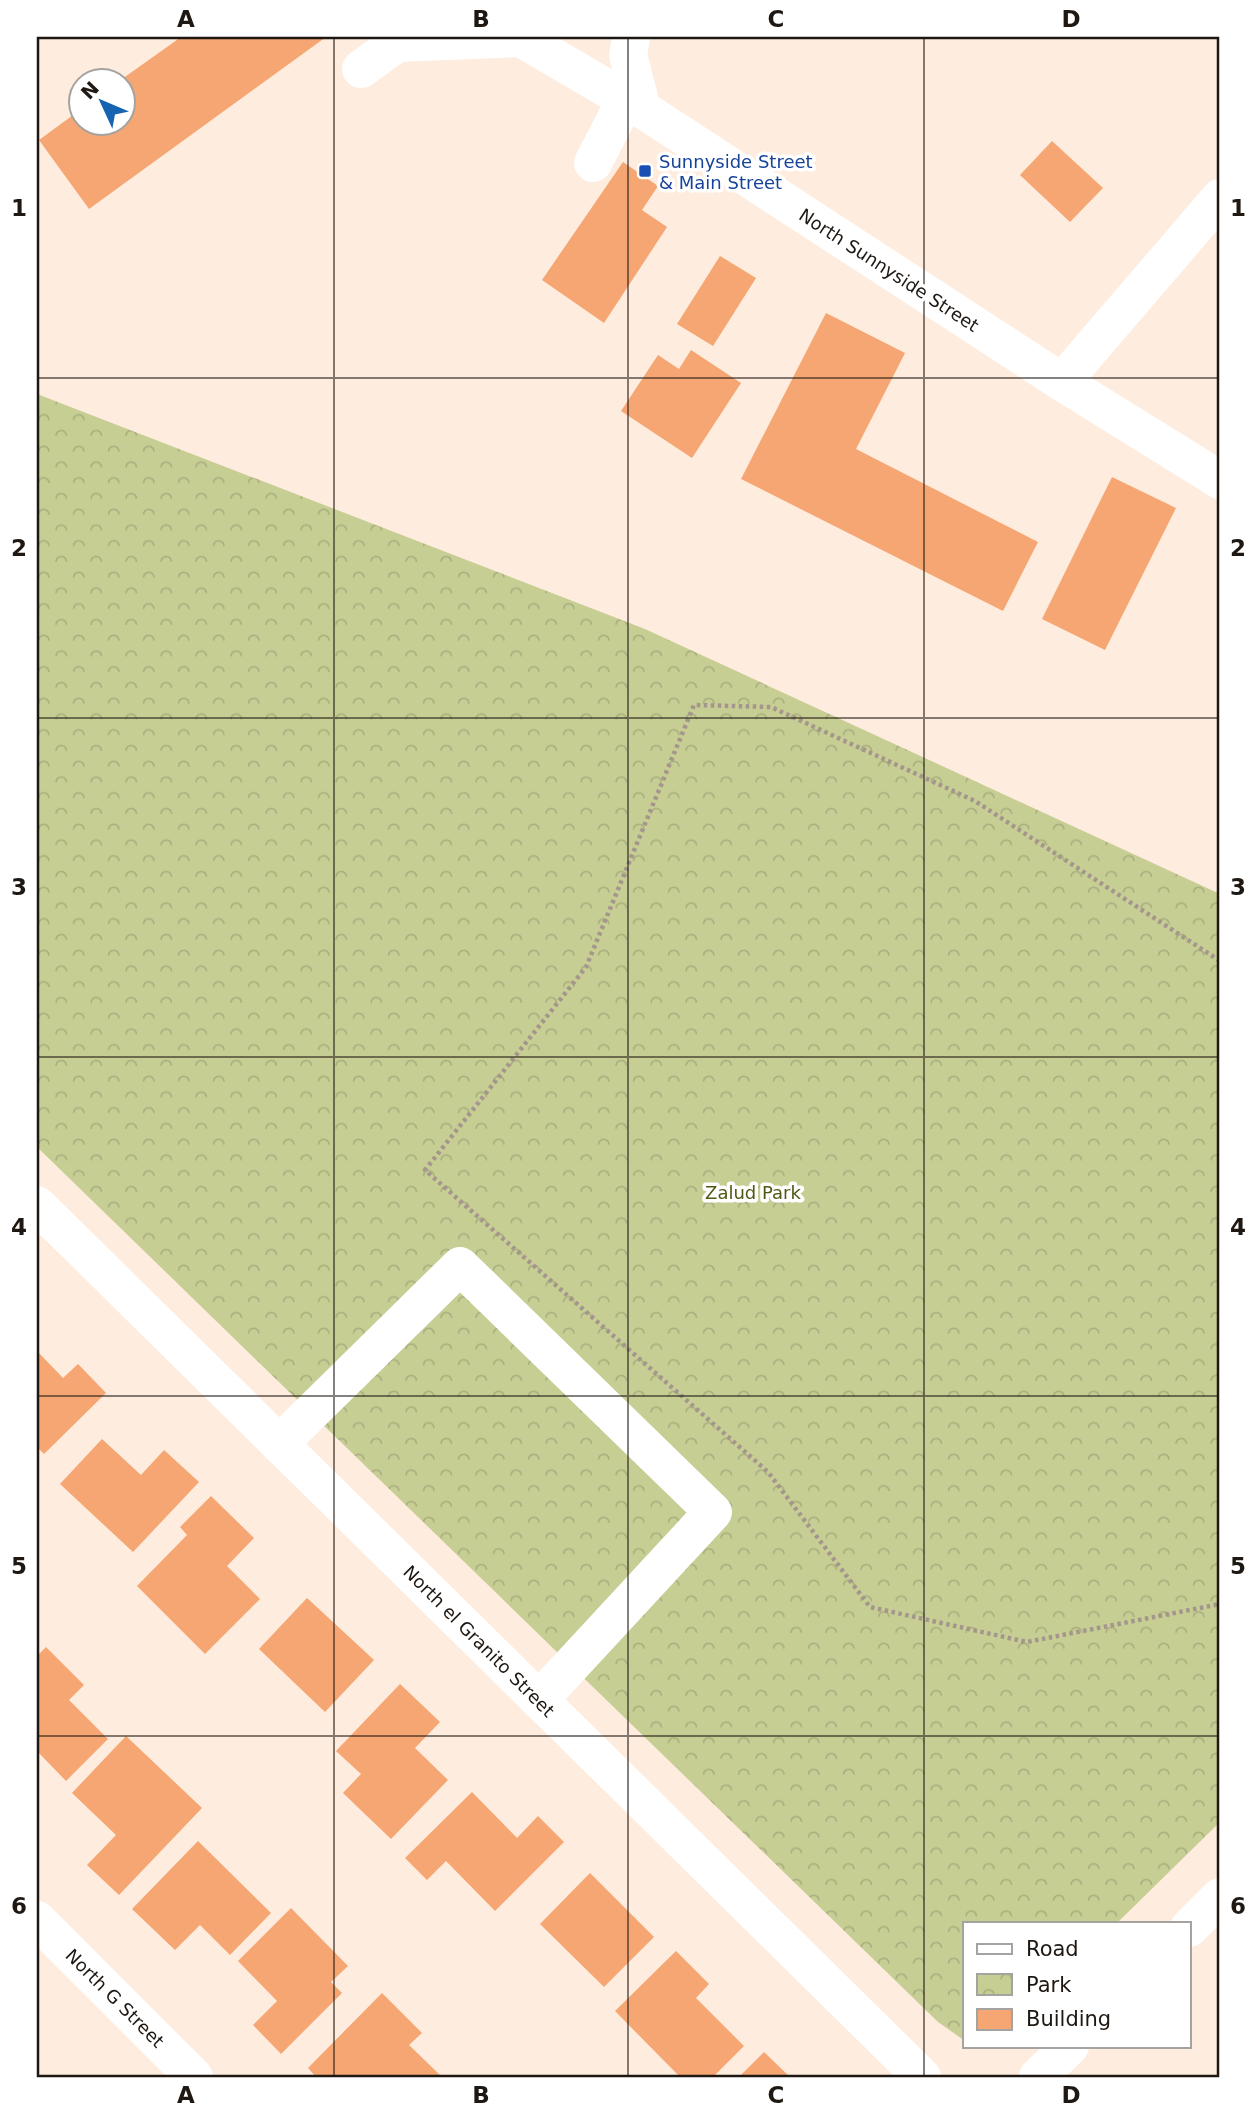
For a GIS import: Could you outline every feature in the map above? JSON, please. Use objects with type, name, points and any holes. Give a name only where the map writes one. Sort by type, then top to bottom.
[{"type":"street","points":[[593,163],[634,104],[628,55],[631,37]]},
{"type":"street","points":[[361,69],[397,43],[521,38]]},
{"type":"street","name":"North Sunnyside Street","points":[[521,38],[634,104],[1062,383],[1220,480]]},
{"type":"street","points":[[1062,383],[1220,198]]},
{"type":"street","name":"North el Granito Street","points":[[37,1205],[922,2077]]},
{"type":"street","points":[[279,1444],[460,1266],[713,1512],[539,1700]]},
{"type":"street","name":"North G Street","points":[[37,1920],[194,2077]]},
{"type":"street","points":[[1038,2077],[1068,2048]]},
{"type":"path","points":[[1220,961],[975,800],[771,707],[694,705],[586,967],[425,1170],[768,1472],[870,1607],[1027,1642],[1220,1604]]},
{"type":"green space","name":"Zalud Park","points":[[37,394],[645,629],[1220,894],[1220,1822],[1118,1922],[963,1922],[963,2040],[938,2022],[37,1147]]},
{"type":"building","points":[[181,37],[326,37],[89,209],[39,140],[66,120],[66,136],[136,136],[136,69]]},
{"type":"building","points":[[1052,141],[1103,188],[1070,222],[1020,175]]},
{"type":"building","points":[[623,162],[658,186],[642,210],[667,227],[604,323],[542,280]]},
{"type":"building","points":[[720,256],[756,278],[713,346],[677,324]]},
{"type":"building","points":[[826,313],[905,353],[856,449],[1038,542],[1003,611],[741,479]]},
{"type":"building","points":[[691,350],[741,383],[692,458],[621,411],[658,355],[679,369]]},
{"type":"building","points":[[1112,477],[1176,508],[1105,650],[1042,619]]},
{"type":"building","points":[[37,1351],[63,1378],[78,1364],[106,1393],[44,1454],[37,1447]]},
{"type":"building","points":[[102,1439],[141,1475],[164,1450],[199,1482],[133,1552],[60,1484]]},
{"type":"building","points":[[211,1496],[254,1538],[227,1566],[260,1599],[205,1654],[137,1586],[187,1535],[180,1527]]},
{"type":"building","points":[[307,1598],[374,1660],[325,1712],[259,1649]]},
{"type":"building","points":[[46,1647],[84,1685],[69,1700],[108,1739],[66,1781],[37,1751],[37,1656]]},
{"type":"building","points":[[400,1684],[440,1722],[415,1748],[448,1780],[391,1839],[343,1793],[361,1774],[336,1751]]},
{"type":"building","points":[[126,1736],[202,1808],[119,1895],[87,1865],[116,1835],[72,1793]]},
{"type":"building","points":[[472,1792],[517,1838],[538,1816],[564,1842],[495,1911],[446,1861],[427,1880],[405,1858]]},
{"type":"building","points":[[198,1841],[271,1913],[230,1955],[200,1925],[175,1950],[132,1909]]},
{"type":"building","points":[[590,1873],[654,1937],[604,1987],[540,1924]]},
{"type":"building","points":[[291,1908],[348,1966],[331,1982],[342,1993],[281,2054],[253,2025],[277,2001],[238,1961]]},
{"type":"building","points":[[676,1951],[709,1984],[696,1998],[744,2046],[713,2077],[680,2077],[615,2011]]},
{"type":"building","points":[[382,1993],[422,2033],[409,2045],[442,2077],[316,2077],[308,2068]]},
{"type":"building","points":[[764,2052],[790,2077],[739,2077]]},
{"type":"place","name":"Sunnyside Street & Main Street","points":[[645,171]]}]
